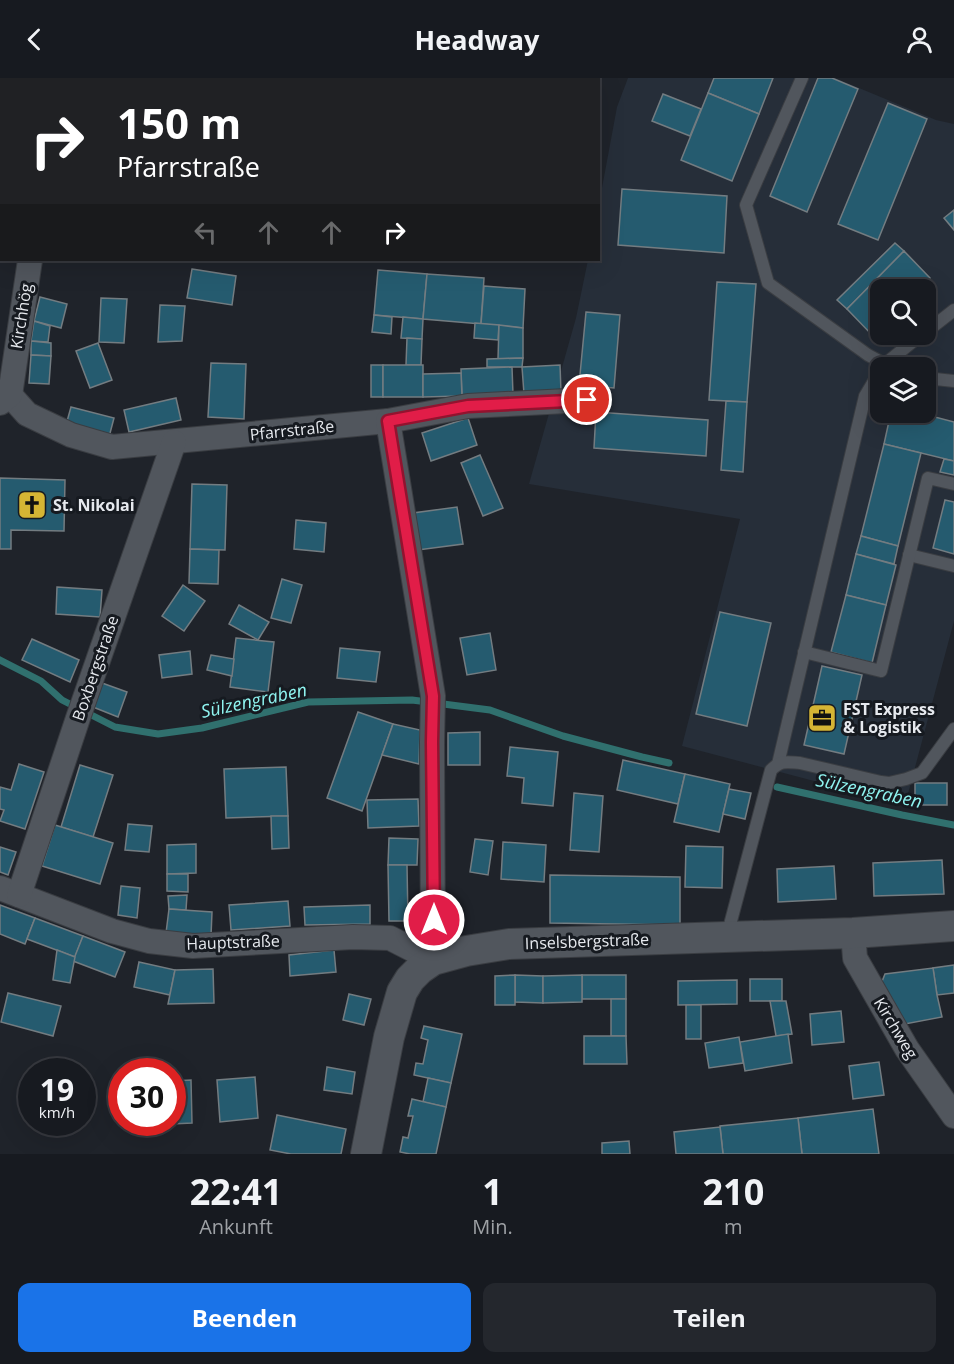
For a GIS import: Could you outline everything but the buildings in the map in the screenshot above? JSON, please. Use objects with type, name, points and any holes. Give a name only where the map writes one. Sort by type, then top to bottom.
[{"type":"street","name":"Kirchhög","points":[[5,399],[30,261]]},
{"type":"street","name":"Pfarrstraße","points":[[5,399],[27,414],[71,435],[112,447],[388,421],[468,406],[587,400]]},
{"type":"street","points":[[388,421],[433,701],[433,960]]},
{"type":"street","name":"Boxbergstraße","points":[[9,892],[80,710],[174,442]]},
{"type":"street","name":"Hauptstraße","points":[[9,892],[112,931],[149,940],[193,946],[353,937],[390,938],[433,960]]},
{"type":"street","name":"Inselsbergstraße","points":[[366,1154],[389,1037],[402,992],[420,969],[433,960],[466,951],[509,944],[853,933],[954,926]]},
{"type":"street","name":"Kirchweg","points":[[853,933],[855,958],[907,1049],[954,1116]]},
{"type":"lane","points":[[802,78],[746,205],[768,283],[871,357]]},
{"type":"lane","points":[[936,323],[954,309]]},
{"type":"lane","points":[[896,357],[910,345]]},
{"type":"lane","points":[[936,379],[954,381]]},
{"type":"lane","points":[[778,764],[865,396],[870,389]]},
{"type":"lane","points":[[804,652],[881,671],[928,478],[954,484]]},
{"type":"lane","points":[[909,555],[954,566]]},
{"type":"lane","points":[[727,937],[771,770],[778,764],[800,763],[889,783],[922,773],[954,729]]},
{"type":"shaded area","points":[[628,78],[835,78],[936,120],[954,124],[954,621],[905,805],[682,746],[740,519],[529,484],[576,318],[588,261],[600,261],[600,199],[617,107]]},
{"type":"waterway","name":"Sülzengraben","points":[[0,660],[41,681],[62,700],[115,727],[158,734],[202,728],[308,702],[412,700],[490,710],[563,736],[669,763]]},
{"type":"waterway","name":"Sülzengraben","points":[[777,787],[954,825]]},
{"type":"place","name":"St. Nikolai","points":[[32,505]]},
{"type":"place","name":"FST Express & Logistik","points":[[822,718]]},
{"type":"route","points":[[434,920],[433,696],[388,421],[468,406],[587,400]]}]
